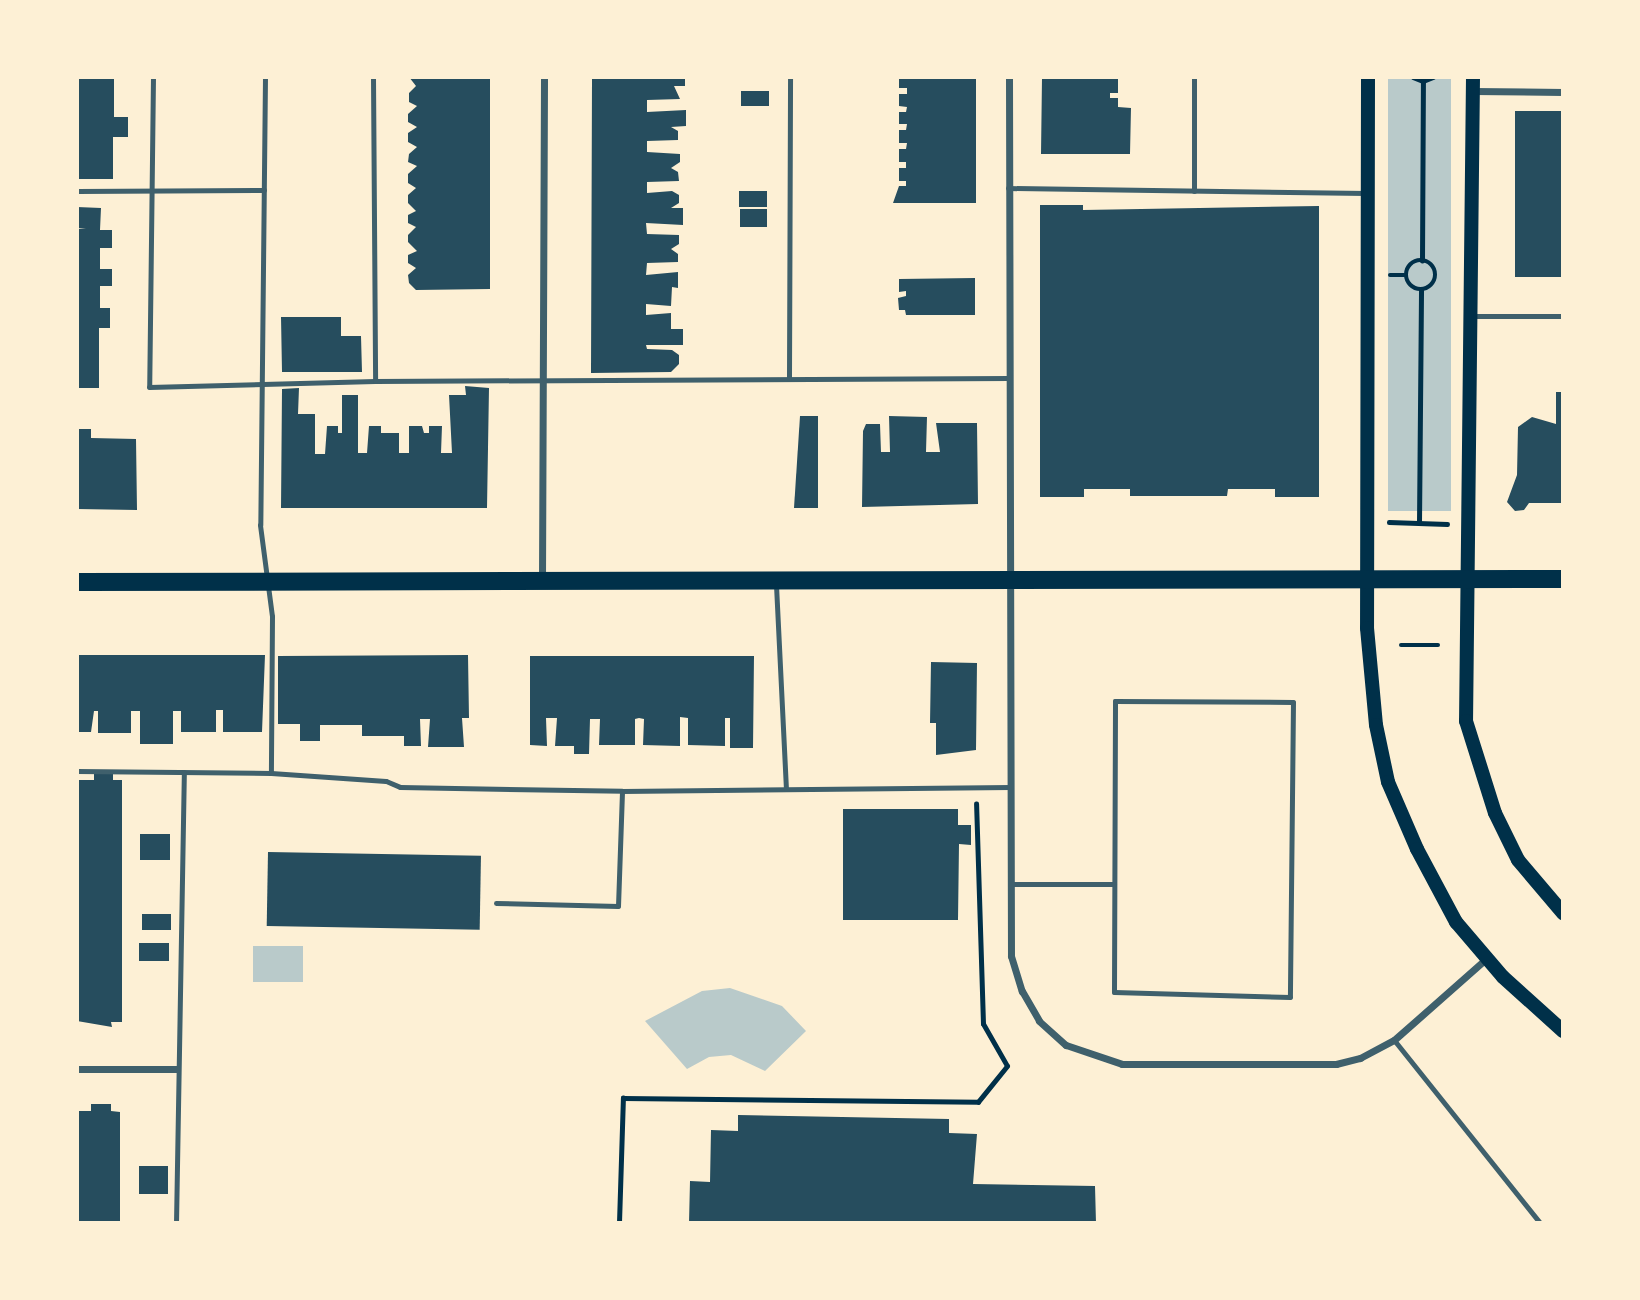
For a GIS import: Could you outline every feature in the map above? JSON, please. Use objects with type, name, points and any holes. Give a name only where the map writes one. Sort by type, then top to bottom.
[{"type":"main road","points":[[1368,77],[1369,683],[1388,782],[1417,849],[1456,922],[1487,958],[1563,1031]]},
{"type":"main road","points":[[1473,84],[1466,721],[1479,769],[1518,860],[1563,913]]},
{"type":"main road","points":[[77,582],[1563,579]]},
{"type":"street","points":[[542,580],[544,77]]},
{"type":"street","points":[[1009,77],[1011,956],[1022,991],[1039,1021],[1066,1045],[1096,1058],[1122,1064],[1336,1064],[1360,1058],[1394,1040],[1487,958]]},
{"type":"street","points":[[1473,84],[1563,92]]},
{"type":"street","points":[[77,1069],[176,1069]]},
{"type":"lane","points":[[153,77],[149,387],[375,381],[1009,378]]},
{"type":"lane","points":[[265,77],[260,525],[272,616],[271,773]]},
{"type":"lane","points":[[373,77],[375,381]]},
{"type":"lane","points":[[789,379],[790,77]]},
{"type":"lane","points":[[1194,77],[1194,191]]},
{"type":"lane","points":[[1008,188],[1367,193]]},
{"type":"lane","points":[[77,191],[264,190]]},
{"type":"lane","points":[[1471,316],[1563,316]]},
{"type":"lane","points":[[776,580],[786,788]]},
{"type":"lane","points":[[1115,701],[1293,702],[1290,997],[1114,992],[1114,884],[1115,701]]},
{"type":"lane","points":[[77,771],[271,773],[386,780],[400,787],[622,791],[1011,786]]},
{"type":"lane","points":[[176,1223],[176,1069],[184,772]]},
{"type":"lane","points":[[496,903],[618,906],[622,791]]},
{"type":"lane","points":[[1011,884],[1114,884]]},
{"type":"lane","points":[[1394,1040],[1540,1223]]},
{"type":"path","points":[[1413,77],[1423,81],[1433,77]]},
{"type":"path","points":[[1422,261],[1423,81]]},
{"type":"path","points":[[1422,261],[1431,264],[1436,277],[1432,286],[1421,290],[1410,285],[1406,275],[1410,265],[1422,261]]},
{"type":"path","points":[[1386,275],[1406,275]]},
{"type":"path","points":[[1419,523],[1421,290]]},
{"type":"path","points":[[1385,522],[1454,524]]},
{"type":"path","points":[[1401,645],[1437,645]]},
{"type":"path","points":[[619,1223],[623,1098],[978,1102],[1007,1066],[984,1024],[976,785]]},
{"type":"shaded area","points":[[1388,77],[1451,77],[1451,511],[1388,511]]},
{"type":"shaded area","points":[[253,946],[303,946],[303,982],[253,982]]},
{"type":"shaded area","points":[[730,988],[782,1006],[806,1031],[765,1071],[731,1055],[709,1057],[687,1069],[645,1021],[702,991]]},
{"type":"building","points":[[77,77],[114,77],[114,117],[128,117],[128,137],[113,137],[113,179],[77,179]]},
{"type":"building","points":[[409,77],[490,77],[490,289],[416,290],[409,283],[408,275],[416,268],[408,263],[408,255],[417,251],[408,242],[408,235],[416,227],[408,223],[408,215],[416,211],[408,203],[408,195],[416,188],[408,183],[408,174],[417,166],[408,162],[409,154],[417,147],[408,142],[408,133],[417,127],[408,122],[408,114],[417,106],[409,102],[409,93],[416,86]]},
{"type":"building","points":[[592,77],[685,77],[685,86],[674,86],[680,99],[647,100],[647,112],[686,110],[686,126],[671,127],[678,131],[678,140],[647,141],[647,152],[680,154],[680,162],[671,168],[678,172],[679,181],[647,182],[647,193],[672,191],[679,195],[679,203],[671,208],[683,208],[683,225],[646,223],[647,234],[679,235],[679,244],[671,249],[678,254],[678,262],[647,263],[646,275],[678,272],[678,288],[672,287],[671,306],[646,304],[646,315],[671,313],[671,329],[683,329],[683,345],[646,345],[647,349],[672,350],[679,355],[679,364],[671,372],[591,373]]},
{"type":"building","points":[[899,77],[976,77],[976,203],[893,203],[899,186],[906,186],[906,181],[899,181],[899,168],[906,168],[906,162],[899,162],[899,149],[906,149],[907,143],[899,143],[899,130],[906,130],[907,124],[899,124],[899,112],[906,112],[907,107],[899,106],[899,94],[907,94],[907,88],[899,88]]},
{"type":"building","points":[[1042,77],[1118,79],[1118,93],[1110,93],[1110,98],[1118,98],[1118,107],[1131,108],[1130,154],[1041,154]]},
{"type":"building","points":[[741,91],[769,91],[769,106],[741,106]]},
{"type":"building","points":[[1515,111],[1563,111],[1563,277],[1515,277]]},
{"type":"building","points":[[739,191],[767,191],[767,207],[739,207]]},
{"type":"building","points":[[1040,205],[1083,205],[1083,210],[1319,206],[1319,497],[1275,497],[1275,489],[1228,489],[1227,496],[1130,496],[1130,489],[1084,489],[1084,497],[1040,497]]},
{"type":"building","points":[[77,207],[101,208],[100,230],[112,230],[112,248],[100,248],[100,269],[112,269],[112,286],[100,286],[100,308],[110,308],[110,328],[99,328],[99,388],[77,388],[77,229],[86,228],[77,228]]},
{"type":"building","points":[[740,209],[767,209],[767,227],[740,227]]},
{"type":"building","points":[[975,278],[975,315],[906,315],[905,310],[899,310],[898,298],[906,296],[906,291],[899,292],[899,279]]},
{"type":"building","points":[[281,317],[341,317],[341,336],[361,336],[362,372],[282,372]]},
{"type":"building","points":[[465,386],[489,388],[487,508],[281,508],[282,389],[299,388],[298,414],[315,414],[315,454],[325,454],[327,426],[338,426],[338,433],[342,433],[342,395],[358,395],[358,453],[367,453],[369,426],[381,426],[381,433],[399,433],[399,453],[409,453],[409,426],[422,426],[424,433],[429,433],[429,426],[442,426],[441,453],[452,453],[449,395],[466,395]]},
{"type":"building","points":[[1556,392],[1563,392],[1563,503],[1529,503],[1524,510],[1515,511],[1507,502],[1517,475],[1518,427],[1532,417],[1556,424]]},
{"type":"building","points":[[800,416],[818,416],[818,508],[794,508]]},
{"type":"building","points":[[889,416],[927,417],[926,452],[940,452],[936,423],[977,423],[978,504],[862,507],[863,431],[866,424],[880,424],[881,452],[890,452]]},
{"type":"building","points":[[77,429],[91,429],[91,438],[136,439],[137,510],[77,509]]},
{"type":"building","points":[[77,655],[265,655],[262,732],[223,732],[223,710],[216,710],[216,732],[181,732],[181,711],[173,711],[173,744],[140,744],[140,711],[131,711],[131,733],[98,733],[98,711],[94,711],[91,732],[77,732]]},
{"type":"building","points":[[468,655],[469,718],[462,718],[464,747],[428,747],[430,719],[420,719],[421,746],[404,746],[404,736],[362,736],[362,725],[320,725],[320,741],[300,741],[300,724],[278,724],[278,656]]},
{"type":"building","points":[[530,656],[754,656],[753,748],[730,748],[730,718],[725,718],[725,746],[688,745],[688,718],[680,717],[680,746],[643,745],[644,719],[639,718],[635,719],[635,745],[599,745],[600,719],[590,719],[589,754],[574,754],[574,746],[555,746],[557,718],[546,718],[547,746],[530,745]]},
{"type":"building","points":[[931,662],[977,663],[976,750],[936,755],[936,723],[930,723]]},
{"type":"building","points":[[94,773],[113,773],[113,780],[122,780],[122,1022],[111,1022],[112,1027],[77,1021],[77,780],[94,780]]},
{"type":"building","points":[[843,809],[958,809],[958,825],[971,825],[971,845],[959,844],[958,920],[843,920]]},
{"type":"building","points":[[140,834],[170,834],[170,860],[140,860]]},
{"type":"building","points":[[268,852],[481,856],[480,930],[267,926]]},
{"type":"building","points":[[142,914],[171,914],[171,930],[142,930]]},
{"type":"building","points":[[139,943],[169,943],[169,961],[139,961]]},
{"type":"building","points":[[91,1104],[111,1104],[111,1111],[120,1112],[120,1223],[77,1223],[77,1111],[91,1111]]},
{"type":"building","points":[[738,1115],[949,1119],[949,1133],[977,1134],[973,1184],[1095,1186],[1096,1223],[689,1223],[690,1181],[710,1182],[711,1130],[738,1131]]},
{"type":"building","points":[[139,1166],[168,1166],[168,1194],[139,1194]]}]
